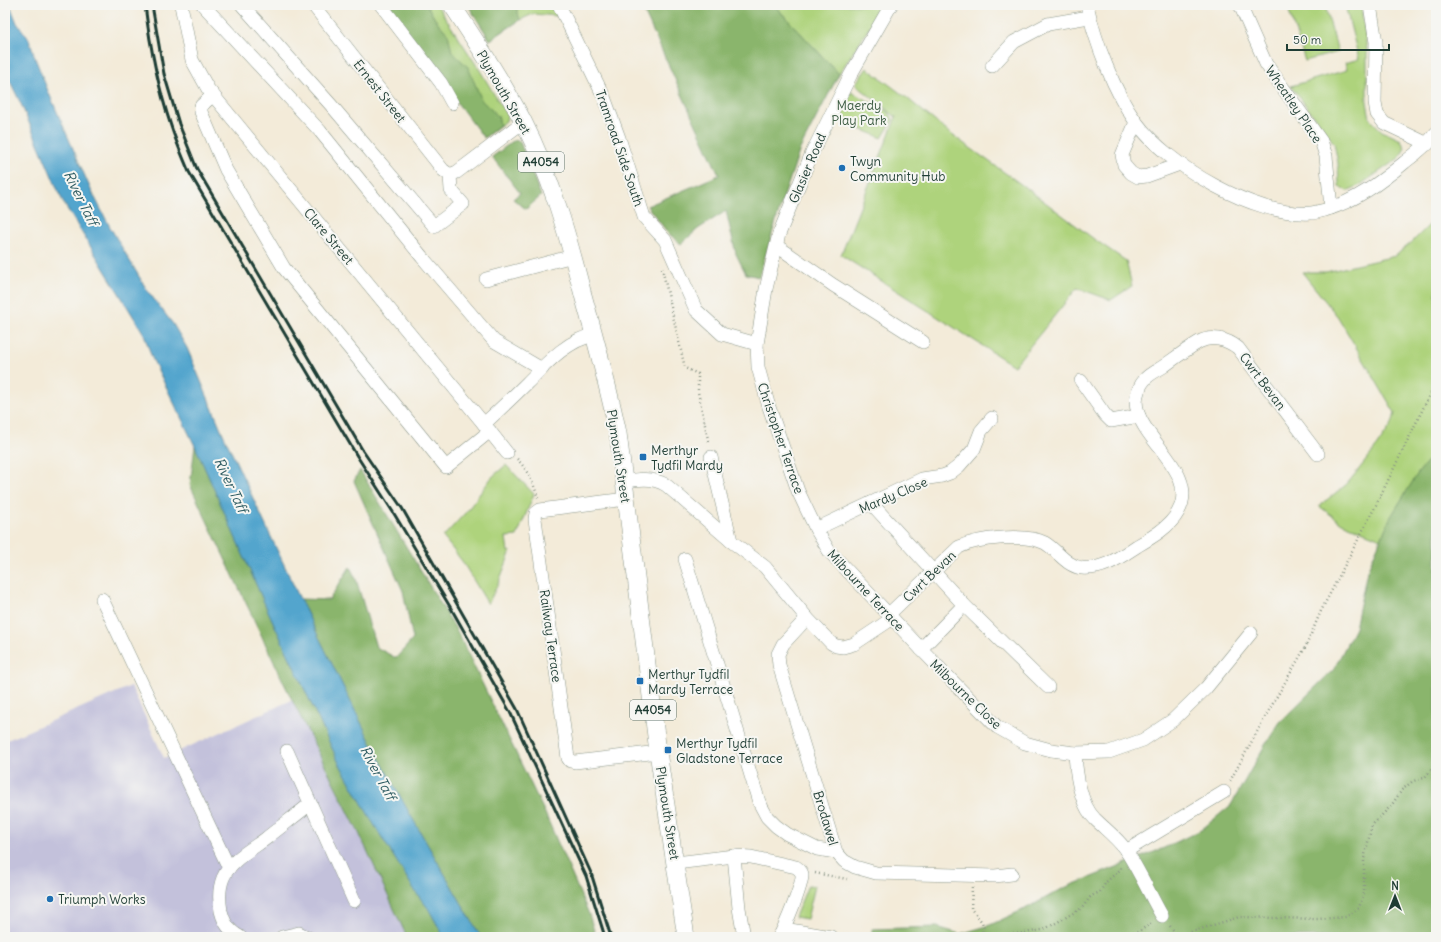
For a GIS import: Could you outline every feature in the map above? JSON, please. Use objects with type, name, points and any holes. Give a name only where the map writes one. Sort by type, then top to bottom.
[{"type":"main road","name":"Plymouth Street","points":[[452,5],[494,69],[523,122],[538,155],[558,204],[594,335],[618,433],[658,752],[686,937]]},
{"type":"street","name":"Clare Street","points":[[181,5],[192,60],[208,89],[506,453]]},
{"type":"street","points":[[203,5],[320,131],[422,257],[494,341],[542,368]]},
{"type":"street","points":[[242,5],[331,105],[434,226],[462,204],[451,190],[450,175],[457,172],[523,122]]},
{"type":"street","name":"Ernest Street","points":[[313,5],[443,170],[450,175]]},
{"type":"street","points":[[381,5],[441,83],[452,103]]},
{"type":"street","name":"Tramroad Side South","points":[[559,5],[604,97],[619,138],[644,217],[665,240],[696,310],[722,334],[757,344]]},
{"type":"street","name":"Glasier Road","points":[[757,344],[766,289],[779,234],[812,153],[851,74],[891,5]]},
{"type":"street","name":"Wheatley Place","points":[[1240,5],[1266,64],[1321,141],[1326,156],[1332,208]]},
{"type":"street","points":[[1370,5],[1376,42],[1375,102],[1378,114],[1384,123],[1428,144]]},
{"type":"street","points":[[992,66],[1014,42],[1048,24],[1088,11],[1108,69],[1122,100],[1136,122],[1157,145],[1180,164],[1238,198],[1285,212],[1312,214],[1332,208],[1359,196],[1385,179],[1428,144],[1436,133]]},
{"type":"street","points":[[213,95],[201,106],[201,112],[226,170],[284,268],[446,467],[487,428],[542,368],[571,344],[584,337],[594,335]]},
{"type":"street","points":[[1136,122],[1122,155],[1124,165],[1131,173],[1138,177],[1147,176],[1180,164]]},
{"type":"street","points":[[777,246],[833,285],[923,342]]},
{"type":"street","points":[[486,279],[573,256]]},
{"type":"street","name":"Cwrt Bevan","points":[[625,490],[651,479],[666,485],[731,541],[765,567],[807,618],[831,643],[836,646],[843,647],[854,644],[887,622],[890,615],[933,572],[959,547],[968,543],[980,540],[1015,538],[1037,539],[1046,544],[1069,563],[1081,568],[1092,568],[1107,565],[1154,535],[1178,513],[1183,502],[1184,492],[1174,467],[1139,416],[1136,400],[1138,390],[1148,377],[1200,341],[1215,338],[1232,344],[1238,348],[1318,454]]},
{"type":"street","name":"Christopher Terrace","points":[[757,344],[758,367],[769,407],[798,492],[816,529]]},
{"type":"street","points":[[1081,381],[1105,415],[1112,421],[1139,416]]},
{"type":"street","name":"Mardy Close","points":[[816,529],[922,479],[942,476],[950,473],[959,466],[974,448],[981,432],[992,418]]},
{"type":"street","points":[[711,457],[731,541]]},
{"type":"street","points":[[540,510],[625,490]]},
{"type":"street","points":[[871,503],[964,605],[1048,686]]},
{"type":"street","name":"Railway Terrace","points":[[540,510],[536,513],[535,518],[568,758],[570,761],[575,762],[658,752]]},
{"type":"street","name":"Milbourne Terrace","points":[[816,529],[829,551],[920,649]]},
{"type":"street","points":[[685,559],[759,802],[767,817],[787,834],[817,849],[836,852]]},
{"type":"street","points":[[102,598],[229,868]]},
{"type":"street","points":[[920,649],[964,605]]},
{"type":"street","name":"Brodawel","points":[[807,618],[783,644],[778,654],[779,665],[836,852],[844,861],[855,867],[876,873],[995,876],[1012,874]]},
{"type":"street","name":"Milbourne Close","points":[[920,649],[997,726],[1025,743],[1051,750],[1075,753],[1109,752],[1143,740],[1173,720],[1206,688],[1251,633]]},
{"type":"street","points":[[286,751],[354,901]]},
{"type":"street","points":[[1075,753],[1076,767],[1085,806],[1094,818],[1118,840],[1126,851],[1162,916]]},
{"type":"street","points":[[1126,851],[1224,792]]},
{"type":"street","points":[[240,937],[234,934],[227,927],[223,917],[220,906],[220,893],[223,878],[229,868],[240,858],[310,804]]},
{"type":"street","points":[[734,856],[739,908],[744,937]]},
{"type":"street","points":[[676,863],[734,856],[751,856],[796,867],[802,874],[801,879],[782,933],[831,937]]},
{"type":"street","points":[[282,937],[299,933],[307,937]]},
{"type":"path","points":[[660,260],[685,368],[698,374],[698,392],[711,457]]},
{"type":"path","points":[[1224,792],[1238,770],[1268,712],[1306,646],[1321,612],[1376,505],[1436,382]]},
{"type":"path","points":[[506,453],[518,459],[524,468],[537,496],[540,510]]},
{"type":"path","points":[[1180,937],[1191,932],[1239,917],[1318,919],[1346,916],[1359,908],[1364,893],[1364,859],[1372,825],[1391,806],[1402,790],[1413,781],[1424,778],[1436,765]]},
{"type":"path","points":[[972,875],[971,910],[982,922],[984,928],[981,936],[1030,932],[1042,930],[1082,908],[1091,896],[1100,892],[1106,882],[1121,869],[1126,851]]},
{"type":"path","points":[[1130,937],[1162,916]]},
{"type":"path","points":[[1424,937],[1436,931]]},
{"type":"shaded area","points":[[131,686],[164,758],[292,700],[359,833],[407,937],[5,937],[5,741]]},
{"type":"green space","points":[[387,5],[437,5],[481,72],[507,116],[506,121],[484,138]]},
{"type":"green space","points":[[388,5],[427,5],[435,19],[448,34],[452,52],[468,67],[482,101],[498,116],[500,125],[484,138],[455,100]]},
{"type":"green space","points":[[468,5],[550,5],[558,16],[533,14],[520,20],[490,40]]},
{"type":"green space","points":[[468,5],[516,5],[520,20],[490,40]]},
{"type":"green space","points":[[641,5],[774,5],[839,74],[800,149],[759,277],[746,274],[736,254],[726,211],[698,229],[681,244],[668,233],[647,206],[719,175]]},
{"type":"green space","points":[[774,5],[884,5],[839,74]]},
{"type":"green space","points":[[1287,5],[1325,5],[1338,52],[1305,61]]},
{"type":"green space","points":[[1345,5],[1361,5],[1367,50],[1367,102],[1370,119],[1382,131],[1401,140],[1405,148],[1399,158],[1360,185],[1347,191],[1339,186],[1338,163],[1334,143],[1291,86],[1347,70],[1345,63],[1359,59]]},
{"type":"green space","points":[[867,68],[907,98],[948,132],[1126,261],[1132,286],[1111,300],[1077,288],[1014,366],[841,255],[896,117],[855,84]]},
{"type":"green space","name":"Maerdy Play Park","points":[[851,92],[889,112],[893,120],[882,138],[837,119]]},
{"type":"green space","points":[[518,140],[541,196],[526,209],[513,199],[520,193],[492,157],[513,141]]},
{"type":"green space","points":[[1436,218],[1436,451],[1406,493],[1392,516],[1381,539],[1342,523],[1319,506],[1347,484],[1372,453],[1392,424],[1395,413],[1338,317],[1302,272],[1326,272],[1395,256],[1411,243]]},
{"type":"green space","points":[[195,446],[267,609],[339,763],[376,828],[417,894],[428,908],[444,937],[407,937],[359,833],[292,700],[190,485]]},
{"type":"green space","points":[[1436,451],[1436,937],[872,937],[872,929],[937,927],[960,934],[990,925],[1029,907],[1064,888],[1164,848],[1201,830],[1231,805],[1265,745],[1280,722],[1334,669],[1355,628],[1367,571],[1390,518],[1418,473]]},
{"type":"green space","points":[[506,465],[534,494],[517,536],[506,537],[508,552],[511,551],[498,584],[488,604],[462,561],[443,537],[467,511],[492,477]]},
{"type":"green space","points":[[360,470],[457,631],[544,811],[589,914],[596,937],[481,937],[374,749],[300,599],[329,600],[350,567],[356,579],[376,647],[396,658],[413,639],[403,591],[354,481]]},
{"type":"green space","points":[[808,885],[815,886],[807,919],[795,917]]},
{"type":"water","name":"River Taff","points":[[5,5],[10,5],[17,23],[29,39],[48,91],[91,190],[110,227],[147,290],[173,324],[187,348],[224,436],[300,599],[374,749],[481,937],[444,937],[428,908],[417,894],[376,828],[339,763],[267,609],[195,446],[152,358],[144,334],[63,202],[21,104],[5,71]]},
{"type":"railway","points":[[145,5],[149,36],[158,81],[177,144],[189,172],[357,456],[393,512],[452,610],[510,712],[586,876],[605,937]]},
{"type":"railway","points":[[152,5],[164,74],[179,124],[197,169],[363,451],[402,508],[517,709],[591,873],[611,937]]},
{"type":"place","name":"Twyn Community Hub","points":[[842,168]]},
{"type":"place","name":"Merthyr Tydfil Mardy","points":[[643,457]]},
{"type":"place","name":"Merthyr Tydfil Mardy Terrace","points":[[640,681]]},
{"type":"place","name":"Merthyr Tydfil Gladstone Terrace","points":[[668,750]]},
{"type":"place","name":"Triumph Works","points":[[50,899]]}]
